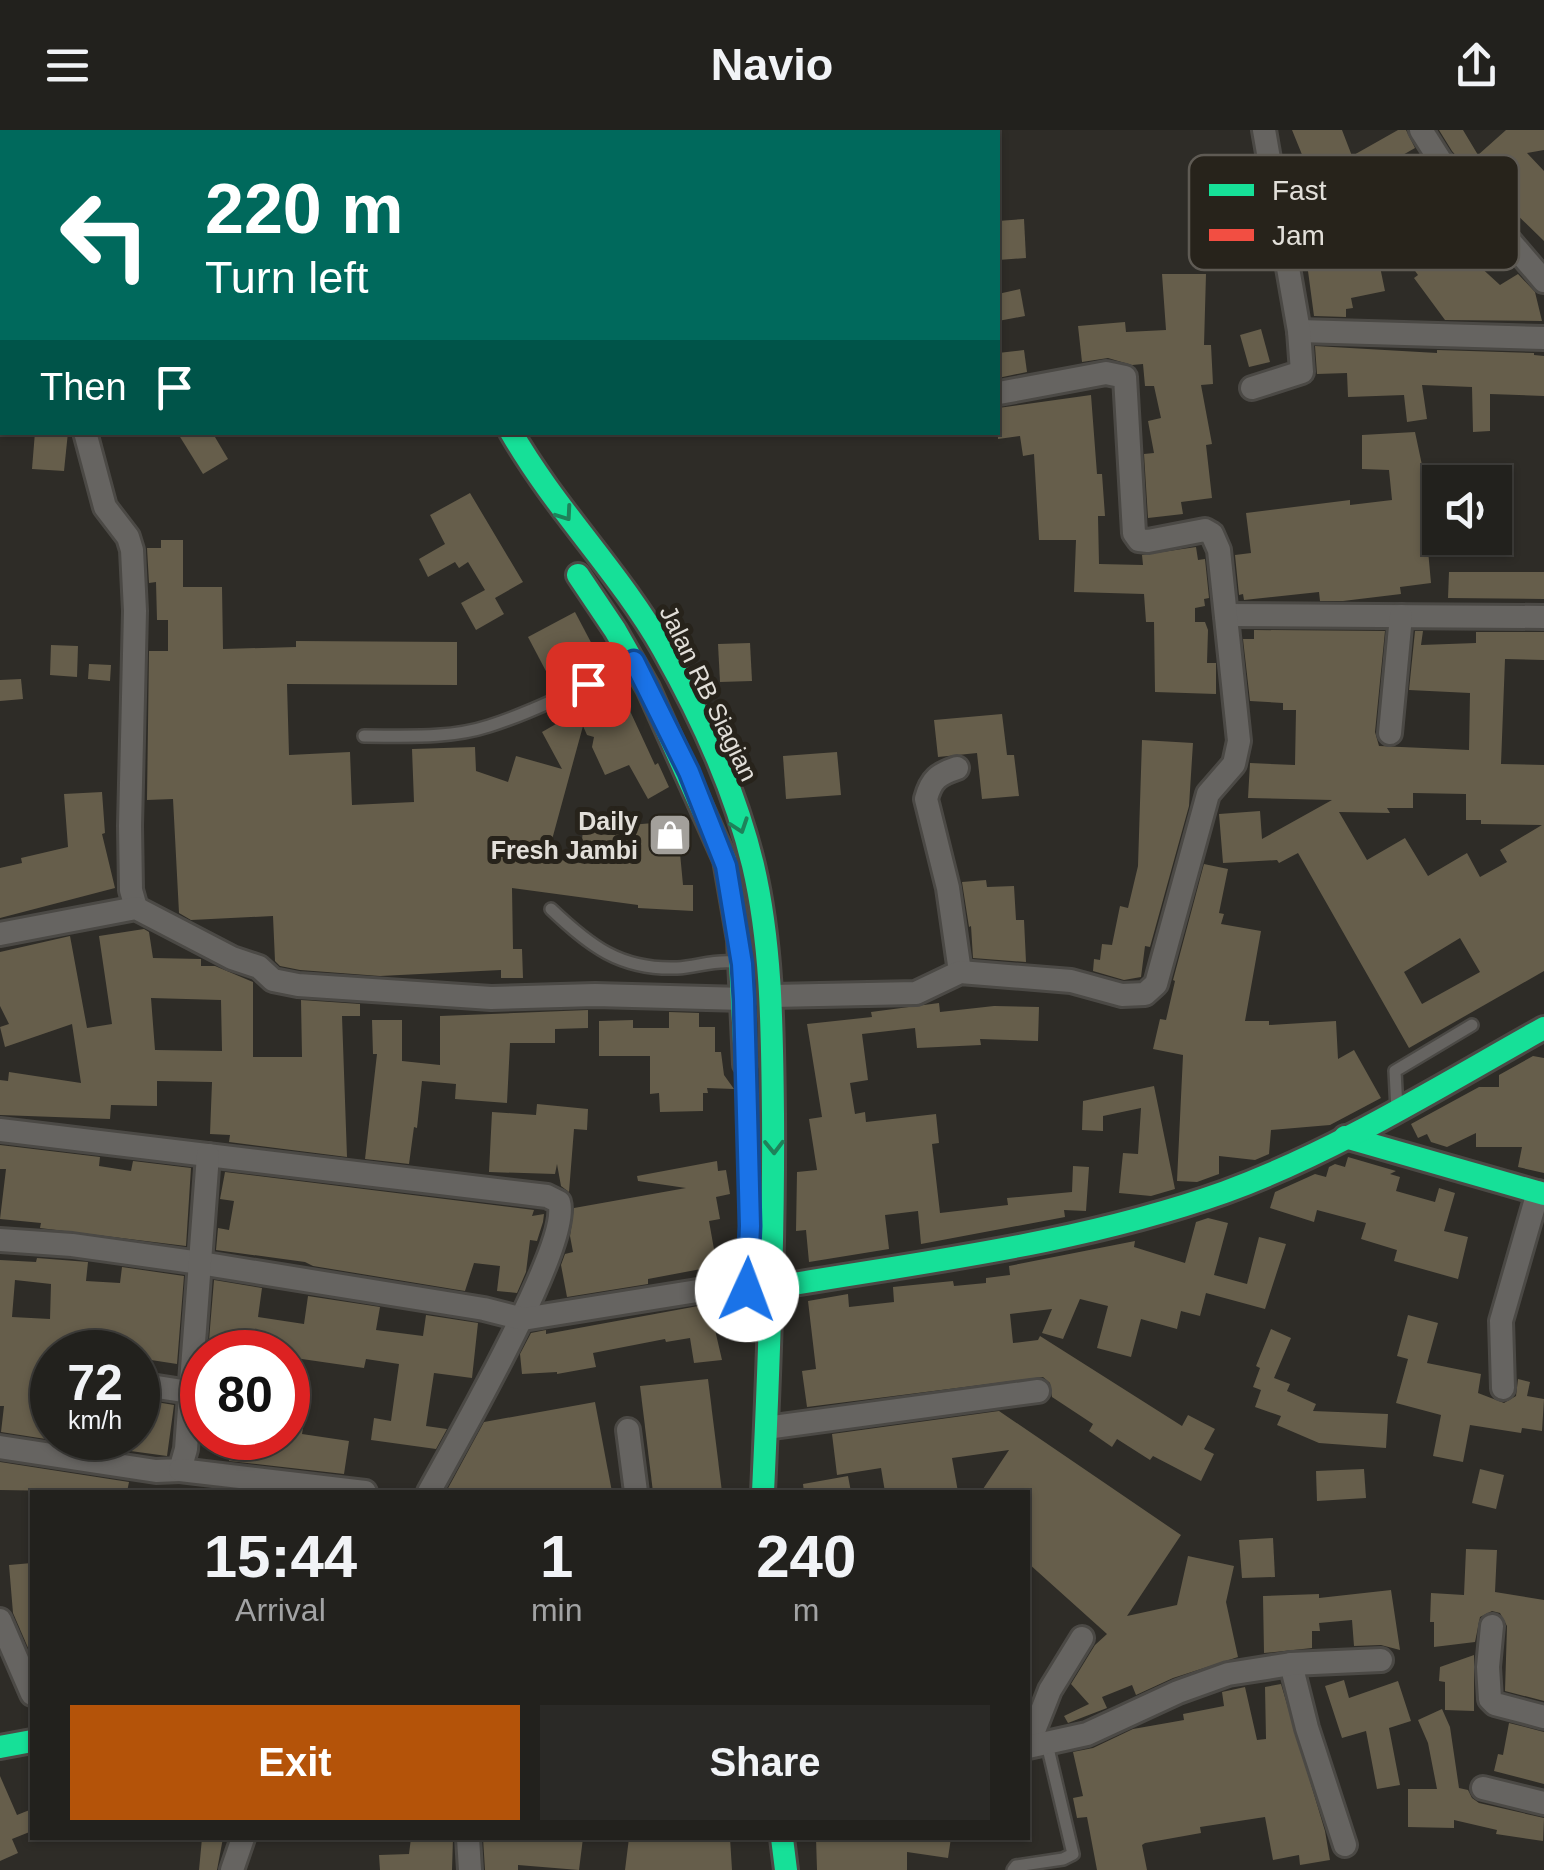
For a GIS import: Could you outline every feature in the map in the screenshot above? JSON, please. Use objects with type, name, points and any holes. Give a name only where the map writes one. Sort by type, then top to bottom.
[{"type":"main road","points":[[500,466],[517,443]]},
{"type":"main road","name":"Jalan RB Siagian","points":[[517,443],[576,530],[634,602],[662,648],[719,766],[752,862],[764,921],[772,996],[775,1225],[752,1291],[766,1428],[762,1490]]},
{"type":"main road","points":[[565,559],[608,615],[634,661],[689,772],[726,866],[742,964],[746,1093]]},
{"type":"main road","points":[[752,1291],[1090,1231],[1183,1206],[1282,1169],[1345,1138],[1544,1028]]},
{"type":"main road","points":[[1345,1138],[1541,1193]]},
{"type":"main road","points":[[0,1747],[30,1741]]},
{"type":"main road","points":[[782,1840],[786,1870]]},
{"type":"street","points":[[1264,130],[1268,155]]},
{"type":"street","points":[[1421,130],[1439,155]]},
{"type":"street","points":[[1519,252],[1544,281]]},
{"type":"street","points":[[1252,388],[1302,372],[1288,270]]},
{"type":"street","points":[[1299,331],[1544,338]]},
{"type":"street","points":[[772,996],[916,992],[960,972],[1071,981],[1122,995],[1145,994],[1156,984],[1208,794],[1234,764],[1239,741],[1219,550],[1212,534],[1204,530],[1148,540],[1139,540],[1134,532],[1126,377],[1106,373],[1000,393]]},
{"type":"street","points":[[86,435],[104,507],[128,537],[132,550],[136,611],[130,826],[131,890],[136,908]]},
{"type":"street","points":[[1226,614],[1544,618]]},
{"type":"street","points":[[1390,733],[1401,616]]},
{"type":"street","points":[[957,768],[938,774],[926,798],[948,888],[960,972]]},
{"type":"street","points":[[0,934],[136,908],[232,958],[259,967],[273,980],[298,985],[491,998],[595,995],[744,999]]},
{"type":"street","points":[[0,1130],[547,1196],[558,1202],[561,1210],[556,1230],[523,1319],[430,1490]]},
{"type":"street","points":[[195,1330],[208,1155]]},
{"type":"street","points":[[1502,1388],[1501,1321],[1541,1193]]},
{"type":"street","points":[[0,1240],[72,1245],[200,1263],[484,1309],[523,1319],[716,1288],[752,1291]]},
{"type":"street","points":[[766,1428],[1038,1391]]},
{"type":"street","points":[[628,1430],[636,1490]]},
{"type":"street","points":[[0,1447],[156,1471],[180,1470],[348,1490]]},
{"type":"street","points":[[180,1470],[183,1460]]},
{"type":"street","points":[[0,1620],[30,1689]]},
{"type":"street","points":[[1492,1626],[1490,1699],[1544,1717]]},
{"type":"street","points":[[1082,1638],[1050,1690],[1034,1746],[1087,1734],[1178,1692],[1228,1674],[1291,1664],[1381,1660]]},
{"type":"street","points":[[1291,1664],[1345,1845]]},
{"type":"street","points":[[1483,1788],[1544,1803]]},
{"type":"street","points":[[232,1870],[242,1840]]},
{"type":"street","points":[[468,1840],[470,1870]]},
{"type":"lane","points":[[364,736],[429,736],[488,726],[634,661]]},
{"type":"lane","points":[[551,909],[585,942],[613,958],[677,968],[708,962],[742,964]]},
{"type":"lane","points":[[1397,1109],[1394,1071],[1472,1025]]},
{"type":"lane","points":[[1013,1870],[1016,1866],[1073,1854],[1034,1746]]},
{"type":"building","points":[[1292,130],[1342,130],[1352,155],[1302,155]]},
{"type":"building","points":[[1398,130],[1406,130],[1415,148],[1403,155],[1354,155]]},
{"type":"building","points":[[1439,130],[1463,130],[1478,155],[1455,155]]},
{"type":"building","points":[[1506,130],[1544,130],[1544,150],[1527,153],[1544,171],[1544,241],[1519,217],[1519,155],[1478,155]]},
{"type":"building","points":[[1024,219],[1026,258],[1000,260],[1000,221]]},
{"type":"building","points":[[1308,270],[1381,270],[1385,291],[1351,298],[1353,308],[1346,309],[1346,317],[1314,316]]},
{"type":"building","points":[[1414,270],[1484,270],[1500,285],[1518,274],[1535,292],[1542,321],[1445,320],[1414,278],[1418,275]]},
{"type":"building","points":[[1162,274],[1206,274],[1204,345],[1211,345],[1213,384],[1201,385],[1212,444],[1206,445],[1212,498],[1181,502],[1183,514],[1148,518],[1144,454],[1154,453],[1148,421],[1161,418],[1154,386],[1145,386],[1143,364],[1108,358],[1082,362],[1078,326],[1125,322],[1126,332],[1166,330]]},
{"type":"building","points":[[1020,289],[1025,316],[1000,321],[1000,294]]},
{"type":"building","points":[[1261,329],[1270,362],[1249,367],[1240,335]]},
{"type":"building","points":[[1315,346],[1437,353],[1534,353],[1544,356],[1544,396],[1490,394],[1490,431],[1473,432],[1472,387],[1422,385],[1427,419],[1407,422],[1404,395],[1348,397],[1347,373],[1317,374]]},
{"type":"building","points":[[1024,350],[1027,372],[1000,378],[1000,353]]},
{"type":"building","points":[[1091,395],[1097,474],[1102,474],[1105,516],[1098,516],[1099,564],[1143,565],[1142,555],[1196,547],[1198,560],[1205,559],[1209,598],[1204,599],[1205,606],[1195,608],[1195,622],[1205,622],[1208,630],[1207,663],[1216,663],[1216,694],[1155,692],[1154,622],[1146,622],[1144,594],[1074,592],[1076,540],[1039,540],[1034,454],[1023,456],[1020,436],[998,439],[1000,408]]},
{"type":"building","points":[[1415,432],[1422,465],[1422,555],[1428,555],[1431,583],[1400,587],[1401,594],[1343,601],[1320,601],[1319,592],[1244,600],[1243,594],[1239,595],[1235,555],[1251,553],[1246,513],[1350,500],[1350,505],[1392,500],[1389,470],[1362,469],[1362,435]]},
{"type":"building","points":[[35,435],[68,435],[64,471],[32,469]]},
{"type":"building","points":[[179,435],[214,435],[228,459],[203,474]]},
{"type":"building","points":[[470,493],[523,582],[495,598],[504,614],[476,630],[461,603],[485,590],[468,562],[459,568],[455,562],[428,577],[419,559],[445,544],[430,515]]},
{"type":"building","points":[[161,540],[183,540],[183,587],[222,587],[223,649],[296,647],[296,641],[457,642],[457,685],[287,684],[289,755],[350,752],[352,805],[414,802],[412,749],[475,747],[476,771],[508,782],[516,756],[562,769],[542,732],[577,712],[574,705],[618,685],[669,787],[648,799],[629,765],[605,775],[592,747],[594,737],[587,735],[583,726],[547,858],[580,863],[583,829],[677,821],[683,885],[693,885],[693,911],[638,908],[512,888],[513,949],[522,949],[523,978],[501,978],[501,970],[380,976],[300,970],[280,966],[275,961],[273,916],[191,920],[179,913],[173,799],[147,800],[149,651],[168,651],[168,620],[157,620],[156,582],[149,583],[147,548],[161,548]]},
{"type":"building","points":[[1449,572],[1544,572],[1544,599],[1448,598]]},
{"type":"building","points":[[575,612],[595,650],[548,675],[528,637]]},
{"type":"building","points":[[1254,630],[1385,631],[1375,732],[1379,746],[1469,750],[1470,693],[1409,690],[1415,631],[1423,631],[1421,645],[1476,643],[1476,632],[1544,632],[1544,660],[1505,659],[1501,764],[1544,765],[1544,971],[1409,1048],[1298,853],[1279,863],[1223,863],[1219,814],[1260,811],[1262,839],[1332,800],[1248,798],[1250,763],[1295,765],[1296,710],[1283,710],[1283,703],[1250,701],[1243,639],[1254,639]],"holes":[[[1413,793],[1466,794],[1466,820],[1481,820],[1481,824],[1542,825],[1500,850],[1507,862],[1480,877],[1467,853],[1428,876],[1405,838],[1367,860],[1339,812],[1390,813],[1387,808],[1413,808]],[[1460,938],[1480,972],[1422,1004],[1404,972]]]},
{"type":"building","points":[[750,643],[752,681],[720,682],[718,644]]},
{"type":"building","points":[[51,645],[78,646],[77,677],[50,675]]},
{"type":"building","points":[[89,664],[111,665],[110,681],[88,679]]},
{"type":"building","points":[[21,679],[23,699],[0,701],[0,680]]},
{"type":"building","points":[[1002,714],[1007,755],[1014,755],[1019,796],[982,799],[977,753],[938,757],[934,720]]},
{"type":"building","points":[[1142,740],[1193,743],[1189,806],[1150,947],[1145,946],[1141,977],[1124,980],[1093,971],[1094,959],[1100,960],[1102,944],[1112,945],[1120,906],[1128,908],[1138,866]]},
{"type":"building","points":[[837,752],[841,795],[786,799],[783,756]]},
{"type":"building","points":[[102,792],[102,834],[115,888],[0,918],[0,868],[22,863],[21,858],[68,847],[64,794]]},
{"type":"building","points":[[1204,864],[1228,869],[1219,913],[1224,914],[1221,924],[1261,931],[1245,1021],[1269,1021],[1269,1025],[1336,1021],[1338,1059],[1354,1050],[1381,1098],[1330,1125],[1271,1130],[1269,1154],[1255,1160],[1219,1156],[1219,1174],[1197,1182],[1177,1181],[1183,1055],[1153,1049],[1160,1019],[1166,1020]]},
{"type":"building","points":[[986,880],[987,887],[1014,886],[1016,920],[1024,920],[1026,962],[973,958],[962,882]]},
{"type":"building","points":[[144,929],[149,932],[153,958],[201,959],[201,966],[215,966],[253,982],[253,1057],[302,1057],[301,1000],[360,1004],[360,1016],[342,1016],[347,1157],[229,1142],[230,1135],[210,1134],[212,1082],[157,1081],[157,1106],[111,1105],[110,1119],[0,1115],[0,1080],[8,1081],[9,1072],[81,1083],[72,1024],[5,1047],[0,1027],[9,1024],[0,1006],[0,952],[70,936],[87,1028],[112,1024],[99,936]],"holes":[[[151,998],[221,1000],[222,1051],[155,1050]]]},
{"type":"building","points":[[939,1003],[940,1012],[994,1006],[1039,1007],[1038,1041],[980,1039],[981,1045],[917,1048],[915,1028],[862,1034],[868,1080],[850,1083],[855,1114],[865,1112],[866,1122],[936,1114],[939,1143],[932,1144],[940,1213],[1008,1205],[1007,1198],[1072,1192],[1073,1166],[1089,1167],[1086,1211],[1064,1210],[1065,1217],[921,1244],[918,1211],[885,1215],[889,1249],[809,1262],[806,1230],[796,1231],[797,1172],[817,1170],[809,1119],[822,1117],[807,1024],[872,1017],[871,1012]]},
{"type":"building","points":[[588,1010],[588,1028],[555,1029],[555,1043],[510,1043],[507,1103],[455,1099],[456,1084],[422,1081],[409,1164],[365,1159],[377,1054],[373,1054],[372,1020],[402,1020],[402,1061],[440,1065],[440,1016]]},
{"type":"building","points":[[669,1012],[699,1013],[699,1027],[715,1027],[715,1052],[721,1052],[724,1075],[734,1089],[707,1088],[708,1093],[703,1093],[703,1111],[660,1112],[659,1093],[650,1094],[650,1056],[599,1056],[599,1021],[633,1020],[633,1028],[669,1028]]},
{"type":"building","points":[[1533,1056],[1544,1058],[1544,1173],[1518,1167],[1522,1147],[1476,1147],[1476,1133],[1447,1147],[1431,1142],[1427,1134],[1418,1138],[1411,1124],[1479,1087],[1499,1087],[1499,1075]]},
{"type":"building","points":[[1154,1086],[1175,1189],[1151,1196],[1119,1193],[1123,1153],[1138,1154],[1141,1108],[1103,1116],[1103,1131],[1082,1130],[1083,1101]]},
{"type":"building","points":[[537,1104],[588,1109],[587,1130],[574,1129],[569,1192],[561,1186],[557,1164],[555,1174],[489,1172],[492,1112],[536,1115]]},
{"type":"building","points":[[0,1145],[100,1157],[99,1166],[131,1171],[133,1161],[191,1168],[186,1246],[40,1228],[41,1223],[0,1219],[6,1169],[0,1169]]},
{"type":"building","points":[[1348,1157],[1396,1171],[1390,1174],[1400,1177],[1396,1191],[1435,1202],[1439,1188],[1455,1193],[1444,1231],[1468,1237],[1458,1279],[1394,1261],[1397,1250],[1361,1239],[1366,1223],[1317,1210],[1314,1222],[1270,1208],[1275,1192],[1315,1174],[1326,1177],[1329,1167],[1345,1167]]},
{"type":"building","points":[[717,1161],[718,1171],[726,1170],[730,1194],[716,1197],[720,1219],[709,1221],[717,1266],[648,1279],[648,1284],[567,1297],[561,1265],[565,1254],[573,1252],[570,1236],[574,1208],[686,1188],[638,1181],[637,1176]]},
{"type":"building","points":[[225,1172],[534,1210],[532,1216],[544,1214],[543,1222],[537,1241],[530,1240],[526,1272],[517,1293],[497,1291],[500,1266],[474,1263],[465,1291],[216,1250],[218,1228],[229,1230],[234,1201],[220,1199]]},
{"type":"building","points":[[1208,1218],[1228,1223],[1214,1275],[1247,1284],[1259,1237],[1286,1244],[1265,1309],[1206,1293],[1200,1316],[1181,1311],[1177,1329],[1141,1319],[1131,1357],[1097,1348],[1108,1306],[1080,1299],[1063,1339],[1042,1333],[1052,1309],[1010,1314],[1013,1343],[1038,1340],[1040,1336],[1182,1426],[1188,1415],[1215,1429],[1204,1449],[1214,1454],[1201,1481],[1153,1456],[1150,1460],[1117,1439],[1112,1447],[1089,1431],[1093,1424],[1052,1397],[1050,1383],[1043,1377],[807,1407],[802,1371],[816,1369],[808,1301],[848,1294],[849,1307],[894,1302],[893,1287],[953,1281],[954,1286],[986,1283],[986,1278],[1010,1275],[1009,1266],[1135,1241],[1134,1247],[1185,1263],[1196,1222]]},
{"type":"building","points":[[0,1260],[88,1262],[86,1281],[120,1283],[122,1267],[184,1276],[177,1364],[160,1361],[160,1330],[30,1330],[30,1437],[1,1432],[4,1406],[0,1406]],"holes":[[[15,1280],[51,1284],[50,1319],[12,1317]]]},
{"type":"building","points":[[214,1280],[262,1288],[258,1317],[304,1324],[308,1296],[380,1307],[376,1330],[423,1336],[426,1315],[478,1323],[472,1378],[434,1373],[426,1426],[447,1429],[436,1449],[371,1440],[374,1418],[391,1421],[399,1364],[366,1359],[364,1368],[310,1360],[310,1330],[210,1330]]},
{"type":"building","points":[[709,1304],[722,1360],[694,1363],[690,1338],[666,1342],[665,1339],[593,1353],[596,1367],[557,1374],[522,1374],[520,1354],[531,1333],[546,1330],[546,1334]]},
{"type":"building","points":[[1408,1315],[1438,1323],[1427,1363],[1481,1374],[1478,1393],[1504,1403],[1516,1396],[1518,1379],[1530,1382],[1527,1396],[1544,1399],[1542,1431],[1522,1428],[1521,1433],[1470,1425],[1463,1462],[1433,1456],[1441,1415],[1396,1403],[1408,1359],[1397,1356]]},
{"type":"building","points":[[1271,1329],[1291,1338],[1274,1378],[1290,1384],[1287,1391],[1316,1404],[1313,1411],[1388,1414],[1386,1448],[1319,1443],[1277,1425],[1281,1416],[1255,1407],[1261,1390],[1253,1387],[1260,1368],[1256,1366]]},
{"type":"building","points":[[708,1379],[722,1490],[653,1490],[640,1386]]},
{"type":"building","points":[[595,1402],[612,1490],[447,1490],[484,1422]]},
{"type":"building","points":[[160,1403],[174,1405],[167,1456],[160,1455]]},
{"type":"building","points":[[999,1411],[1181,1535],[1127,1616],[1177,1605],[1188,1556],[1234,1566],[1226,1602],[1238,1657],[1173,1678],[1136,1695],[1132,1685],[1102,1697],[1107,1708],[1068,1723],[1064,1716],[1089,1704],[1071,1684],[1095,1645],[1107,1634],[1030,1565],[1030,1490],[982,1490],[1009,1450],[952,1458],[958,1490],[885,1490],[881,1468],[837,1475],[832,1434]]},
{"type":"building","points":[[310,1435],[349,1441],[344,1474],[229,1461],[310,1460]]},
{"type":"building","points":[[0,1462],[129,1482],[127,1490],[0,1490]]},
{"type":"building","points":[[1364,1469],[1366,1498],[1317,1501],[1316,1471]]},
{"type":"building","points":[[1480,1469],[1504,1475],[1496,1509],[1472,1503]]},
{"type":"building","points":[[848,1476],[851,1490],[804,1490],[803,1484]]},
{"type":"building","points":[[1273,1538],[1275,1577],[1242,1578],[1239,1540]]},
{"type":"building","points":[[1466,1549],[1497,1550],[1495,1592],[1544,1600],[1544,1701],[1505,1691],[1507,1626],[1500,1613],[1492,1611],[1480,1617],[1475,1642],[1434,1647],[1431,1593],[1464,1595]]},
{"type":"building","points":[[30,1563],[30,1652],[13,1613],[9,1565]]},
{"type":"building","points":[[1391,1590],[1400,1650],[1381,1645],[1354,1646],[1352,1620],[1319,1623],[1320,1631],[1312,1631],[1312,1648],[1264,1653],[1263,1596],[1319,1594],[1319,1598]]},
{"type":"building","points":[[1474,1655],[1474,1711],[1445,1710],[1445,1682],[1439,1681],[1440,1667]]},
{"type":"building","points":[[1344,1680],[1349,1698],[1398,1681],[1411,1721],[1389,1728],[1400,1785],[1377,1789],[1366,1731],[1342,1738],[1325,1686]]},
{"type":"building","points":[[1281,1684],[1330,1860],[1300,1865],[1299,1855],[1273,1860],[1265,1817],[1200,1827],[1201,1833],[1145,1843],[1142,1845],[1147,1870],[1097,1870],[1087,1817],[1077,1818],[1073,1798],[1083,1796],[1073,1752],[1093,1748],[1133,1729],[1184,1720],[1183,1714],[1224,1706],[1222,1692],[1245,1687],[1257,1740],[1266,1739],[1265,1687]]},
{"type":"building","points":[[1442,1709],[1450,1727],[1459,1788],[1468,1790],[1479,1803],[1544,1818],[1543,1841],[1496,1834],[1497,1830],[1454,1820],[1454,1828],[1408,1827],[1408,1789],[1437,1789],[1428,1743],[1418,1720]]},
{"type":"building","points":[[1509,1723],[1544,1732],[1544,1784],[1494,1771],[1498,1754],[1503,1755]]},
{"type":"building","points":[[0,1776],[17,1815],[30,1810],[30,1832],[12,1839],[18,1853],[0,1861]]},
{"type":"building","points":[[202,1840],[223,1840],[217,1870],[199,1870]]},
{"type":"building","points":[[411,1840],[453,1840],[452,1870],[380,1870],[379,1855],[409,1854]]},
{"type":"building","points":[[483,1840],[583,1840],[579,1870],[518,1865],[518,1870],[485,1870]]},
{"type":"building","points":[[629,1840],[730,1840],[732,1870],[625,1870]]},
{"type":"building","points":[[816,1840],[951,1840],[948,1858],[907,1852],[907,1870],[817,1870]]},
{"type":"traffic: fast","points":[[513,435],[663,649],[716,754],[753,865],[767,957],[773,1083],[772,1256],[763,1490]]},
{"type":"traffic: fast","points":[[578,575],[648,688],[725,860],[739,940],[745,1064]]},
{"type":"traffic: fast","points":[[770,1288],[1057,1238],[1225,1192],[1348,1137],[1544,1028]]},
{"type":"traffic: fast","points":[[1345,1137],[1544,1194]]},
{"type":"traffic: fast","points":[[0,1747],[30,1741]]},
{"type":"traffic: fast","points":[[782,1840],[786,1870]]},
{"type":"place","name":"Daily Fresh Jambi","points":[[670,835]]},
{"type":"route","points":[[588,684],[634,661],[689,772],[726,866],[744,999],[750,1226],[747,1290]]}]
